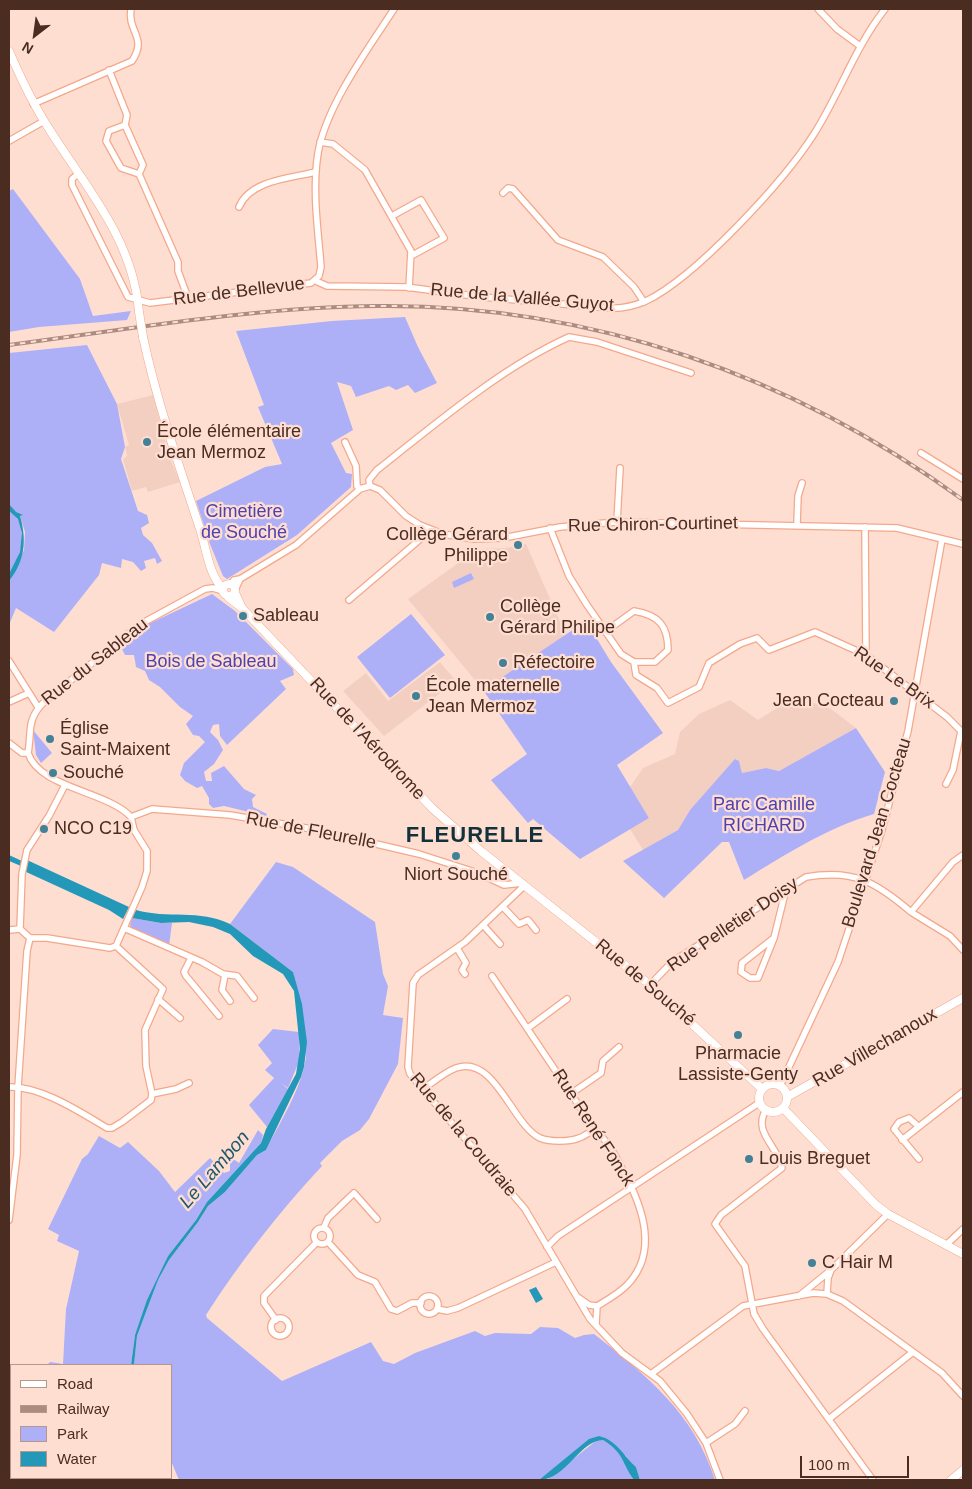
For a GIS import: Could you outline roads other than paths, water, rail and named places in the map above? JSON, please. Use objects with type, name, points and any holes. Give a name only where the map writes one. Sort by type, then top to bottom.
[{"type":"street","points":[[34,104],[132,61],[139,44],[132,23],[131,9]]},
{"type":"street","points":[[818,9],[838,29],[860,46]]},
{"type":"street","name":"Rue de la Vallée Guyot","points":[[316,281],[327,286],[409,288],[482,297],[609,308],[626,307],[644,302],[666,289],[698,263],[758,203],[782,175],[822,121],[860,46],[885,9]]},
{"type":"street","name":"Rue de Bellevue","points":[[138,301],[150,303],[306,284],[316,281],[321,267],[316,172],[320,142],[334,108],[392,10]]},
{"type":"street","name":"Rue de l'Aérodrome","points":[[9,51],[44,121],[102,207],[120,239],[132,272],[143,337],[172,443],[208,553],[218,577],[242,608],[433,809],[523,884]]},
{"type":"street","points":[[110,70],[127,115],[126,125],[143,165],[139,174]]},
{"type":"street","points":[[9,141],[44,121]]},
{"type":"street","points":[[126,125],[112,129],[106,141],[121,168],[139,174],[178,262],[178,271],[188,298]]},
{"type":"street","points":[[320,142],[333,144],[365,170],[411,251],[409,288]]},
{"type":"street","points":[[239,207],[243,198],[258,187],[316,172]]},
{"type":"street","points":[[79,173],[71,182],[76,194],[124,292],[128,297],[138,301]]},
{"type":"street","points":[[503,193],[508,188],[513,189],[558,240],[603,257],[634,287],[644,302]]},
{"type":"street","points":[[392,216],[421,200],[444,238],[411,256]]},
{"type":"street","points":[[229,590],[240,579],[304,539],[360,489],[370,486],[369,480],[377,470],[458,406],[494,381],[569,337],[596,342],[691,373]]},
{"type":"street","points":[[346,442],[356,466],[357,486],[360,489]]},
{"type":"street","points":[[921,453],[963,479]]},
{"type":"street","points":[[617,522],[620,468]]},
{"type":"street","points":[[797,524],[798,496],[802,483]]},
{"type":"street","name":"Rue Chiron-Courtinet","points":[[370,486],[380,490],[406,516],[431,530],[457,537],[492,539],[550,528],[617,522],[797,524],[897,528],[963,544]]},
{"type":"street","points":[[865,527],[866,655]]},
{"type":"street","points":[[550,528],[569,576],[605,632],[620,654],[634,662],[655,662],[668,650],[668,634],[660,622],[642,612],[634,611],[605,632]]},
{"type":"street","points":[[349,600],[431,530]]},
{"type":"street","name":"Boulevard Jean Cocteau","points":[[780,1086],[838,962],[866,880],[894,788],[915,692],[942,539]]},
{"type":"street","name":"Rue du Sableau","points":[[28,753],[30,721],[38,707],[139,625],[205,589],[229,590]]},
{"type":"street","name":"Rue Le Brix","points":[[634,662],[636,675],[657,688],[668,703],[700,687],[709,663],[740,644],[757,638],[769,650],[815,632],[866,655],[947,717],[962,732]]},
{"type":"street","points":[[9,661],[25,683],[38,707]]},
{"type":"street","points":[[9,702],[29,693]]},
{"type":"street","points":[[946,784],[954,770],[962,732]]},
{"type":"street","points":[[9,742],[22,753],[28,753],[34,764],[65,785],[111,803],[131,817],[134,830],[144,845],[147,857],[145,879],[116,946],[110,948],[47,938],[30,938],[20,929],[9,930]]},
{"type":"street","points":[[20,929],[22,873],[25,857],[32,841],[49,816],[65,785]]},
{"type":"street","name":"Rue de Fleurelle","points":[[131,817],[152,809],[230,815],[312,829],[420,854],[504,885],[523,884]]},
{"type":"street","points":[[911,912],[954,862],[963,855]]},
{"type":"street","points":[[489,878],[497,877],[507,872]]},
{"type":"street","name":"Rue Pelletier Doisy","points":[[650,985],[672,962],[786,889],[806,877],[827,874],[845,874],[866,880],[893,896],[911,912],[950,936],[963,950]]},
{"type":"street","name":"Rue de la Coudraie","points":[[523,884],[484,925],[457,948],[418,975],[412,983],[408,1067],[410,1074],[525,1209],[579,1298],[583,1309],[596,1326],[622,1353],[660,1381],[687,1414],[706,1443],[720,1480]]},
{"type":"street","name":"Rue de Souché","points":[[523,884],[650,985],[762,1089]]},
{"type":"street","points":[[774,938],[742,963],[741,972],[750,978],[758,978],[774,938],[786,889]]},
{"type":"street","points":[[503,907],[519,924],[528,920],[536,930]]},
{"type":"street","points":[[484,925],[500,944]]},
{"type":"street","points":[[124,928],[225,975],[238,976],[254,998]]},
{"type":"street","points":[[9,1220],[17,1155],[18,1086],[27,951],[30,938]]},
{"type":"street","points":[[9,1087],[18,1086],[61,1102],[107,1128],[112,1128],[139,1111],[151,1100],[152,1094],[146,1066],[145,1030],[163,989],[116,946]]},
{"type":"street","points":[[457,948],[466,963],[462,970],[465,974]]},
{"type":"street","points":[[191,958],[185,974],[219,1016]]},
{"type":"street","points":[[225,975],[222,990],[230,1001]]},
{"type":"street","name":"Rue René Fonck","points":[[492,976],[596,1131],[603,1137],[632,1187],[644,1223],[645,1253],[639,1269],[628,1284],[597,1306]]},
{"type":"street","name":"Rue Villechanoux","points":[[787,1097],[963,998]]},
{"type":"street","points":[[158,999],[180,1018]]},
{"type":"street","points":[[528,1028],[567,999]]},
{"type":"street","points":[[572,1093],[602,1073],[603,1061],[619,1047]]},
{"type":"street","points":[[424,1089],[457,1068],[473,1068],[489,1075],[528,1129],[541,1138],[560,1141],[578,1138],[590,1131],[596,1131]]},
{"type":"street","points":[[152,1094],[176,1089],[189,1083]]},
{"type":"street","points":[[547,1247],[558,1236],[760,1103],[762,1089],[769,1084],[780,1086],[787,1097],[783,1108],[776,1112],[766,1110],[760,1103]]},
{"type":"street","points":[[902,1140],[963,1092]]},
{"type":"street","points":[[783,1108],[866,1196],[888,1214],[963,1254]]},
{"type":"street","points":[[766,1110],[761,1119],[761,1129],[776,1150],[782,1168],[721,1215],[715,1224],[745,1266],[754,1303],[754,1314],[763,1329],[830,1419],[872,1480]]},
{"type":"street","points":[[918,1126],[909,1118],[899,1122],[894,1129],[919,1159]]},
{"type":"street","points":[[317,1242],[315,1232],[324,1227],[328,1218],[354,1193],[377,1219]]},
{"type":"street","points":[[798,1297],[831,1270],[888,1214]]},
{"type":"street","points":[[317,1242],[323,1244],[328,1242],[331,1235],[324,1227]]},
{"type":"street","points":[[946,1245],[963,1229]]},
{"type":"street","points":[[276,1320],[264,1303],[264,1296],[317,1242]]},
{"type":"street","points":[[328,1242],[358,1275],[375,1282],[391,1309],[397,1311],[412,1303],[421,1303]]},
{"type":"street","points":[[437,1309],[447,1311],[458,1308],[556,1262]]},
{"type":"street","points":[[827,1294],[828,1278],[831,1270]]},
{"type":"street","points":[[651,1374],[738,1310],[754,1303],[813,1293],[827,1294],[842,1301],[942,1373],[963,1396]]},
{"type":"street","points":[[430,1297],[437,1301],[437,1309],[433,1313],[425,1313],[421,1309],[421,1303],[425,1298],[430,1297]]},
{"type":"street","points":[[579,1298],[589,1305],[597,1306],[596,1326]]},
{"type":"street","points":[[830,1419],[913,1352]]},
{"type":"street","points":[[706,1443],[735,1424],[745,1411]]},
{"type":"street","points":[[951,1480],[963,1470]]},
{"type":"water","points":[[9,504],[16,512],[23,515],[20,516],[24,542],[18,566],[9,581],[9,574],[20,552],[22,533],[18,519],[9,511]]},
{"type":"water","points":[[9,855],[22,861],[27,860],[129,907],[123,919],[109,910],[24,871],[21,866],[9,861]]},
{"type":"water","points":[[136,910],[148,913],[195,915],[219,919],[230,924],[293,972],[302,1004],[307,1042],[301,1077],[266,1150],[257,1155],[225,1192],[208,1206],[169,1260],[158,1280],[137,1336],[134,1364],[131,1364],[135,1335],[147,1300],[168,1256],[196,1220],[207,1202],[261,1143],[266,1129],[296,1074],[300,1049],[294,991],[283,974],[253,956],[230,934],[213,927],[189,922],[161,923],[132,918]]},
{"type":"water","points":[[536,1287],[543,1299],[536,1303],[529,1290]]},
{"type":"water","points":[[599,1436],[611,1441],[620,1449],[636,1467],[640,1480],[634,1480],[619,1454],[603,1440],[587,1446],[557,1474],[539,1480],[589,1439]]},
{"type":"railway","points":[[9,345],[193,320],[332,307],[378,306],[457,309],[535,318],[611,334],[686,356],[759,384],[830,417],[898,456],[963,500]]},
{"type":"place","name":"École élémentaire Jean Mermoz","points":[[147,442]]},
{"type":"place","name":"Collège Gérard Philippe","points":[[518,545]]},
{"type":"place","name":"Sableau","points":[[243,616]]},
{"type":"place","name":"Collège Gérard Philipe","points":[[490,617]]},
{"type":"place","name":"Réfectoire","points":[[503,663]]},
{"type":"place","name":"École maternelle Jean Mermoz","points":[[416,696]]},
{"type":"place","name":"Jean Cocteau","points":[[894,701]]},
{"type":"place","name":"Église Saint-Maixent","points":[[50,739]]},
{"type":"place","name":"Souché","points":[[53,773]]},
{"type":"place","name":"NCO C19","points":[[44,829]]},
{"type":"place","name":"Niort Souché","points":[[456,856]]},
{"type":"place","name":"Pharmacie Lassiste-Genty","points":[[738,1035]]},
{"type":"place","name":"Louis Breguet","points":[[749,1159]]},
{"type":"place","name":"C Hair M","points":[[812,1263]]},
{"type":"district","name":"FLEURELLE","points":[[475,836]]},
{"type":"park label","name":"Cimetière de Souché","points":[[244,522]]},
{"type":"park label","name":"Bois de Sableau","points":[[211,662]]},
{"type":"park label","name":"Parc Camille RICHARD","points":[[764,815]]},
{"type":"water label","name":"Le Lambon","points":[[215,1170]]}]
